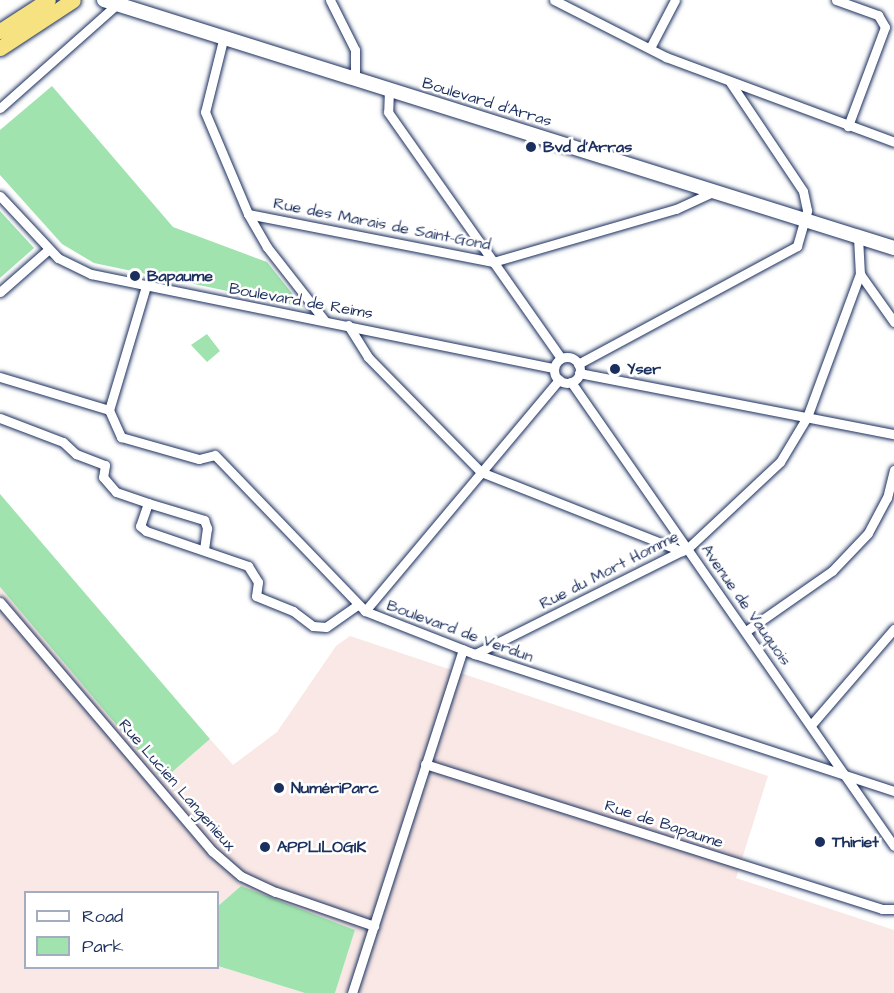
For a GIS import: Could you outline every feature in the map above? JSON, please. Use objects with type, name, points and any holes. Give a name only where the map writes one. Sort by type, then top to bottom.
[{"type":"highway","points":[[0,32],[48,0]]},
{"type":"highway","points":[[0,48],[73,0]]},
{"type":"main road","name":"Boulevard d'Arras","points":[[111,2],[356,77],[894,248]]},
{"type":"street","points":[[330,0],[355,50],[356,77]]},
{"type":"street","points":[[554,0],[650,48],[730,82],[894,142]]},
{"type":"street","points":[[650,48],[675,0]]},
{"type":"street","points":[[836,0],[878,15],[885,27],[848,126]]},
{"type":"street","points":[[0,108],[111,2]]},
{"type":"street","points":[[224,36],[205,112],[248,214],[267,248],[324,320]]},
{"type":"street","points":[[559,380],[571,382],[579,368],[797,246],[804,220],[803,191],[730,82]]},
{"type":"street","points":[[389,89],[388,112],[561,358]]},
{"type":"street","name":"Rue des Marais de Saint-Gond","points":[[248,214],[494,262],[676,209],[715,191]]},
{"type":"street","name":"Boulevard de Reims","points":[[0,196],[49,249],[69,266],[146,286],[554,368]]},
{"type":"street","points":[[858,237],[860,274],[894,322]]},
{"type":"street","points":[[0,292],[49,249]]},
{"type":"street","name":"Rue du Mort Homme","points":[[475,654],[685,550],[780,462],[807,417],[860,274]]},
{"type":"street","points":[[0,377],[109,410],[146,286]]},
{"type":"street","points":[[348,325],[368,357],[481,472],[685,550]]},
{"type":"street","points":[[561,358],[573,358],[579,368],[894,434]]},
{"type":"street","points":[[559,380],[554,368],[561,358]]},
{"type":"street","points":[[148,503],[140,526],[146,531],[248,567],[258,582],[256,596],[293,611],[313,626],[326,627],[361,608],[559,380]]},
{"type":"street","name":"Avenue de Vauquois","points":[[571,382],[685,550],[746,631],[894,846]]},
{"type":"street","name":"Boulevard de Verdun","points":[[109,410],[121,437],[199,459],[215,455],[361,608],[463,650],[894,791]]},
{"type":"street","points":[[0,418],[63,442],[75,454],[105,465],[104,477],[116,492],[204,520],[207,528],[204,550]]},
{"type":"street","points":[[746,631],[832,571],[854,548],[868,532],[887,498],[894,470]]},
{"type":"street","name":"Rue Lucien Langenieux","points":[[0,602],[212,851],[241,876],[267,888],[374,926]]},
{"type":"street","points":[[811,725],[894,629]]},
{"type":"street","points":[[352,993],[424,764],[463,650]]},
{"type":"street","name":"Rue de Bapaume","points":[[424,764],[882,909],[894,909]]},
{"type":"shaded area","points":[[0,587],[163,780],[210,739],[233,765],[277,732],[336,646],[350,636],[768,776],[736,878],[894,930],[894,993],[335,993],[355,930],[241,886],[219,905],[219,891],[24,891],[24,969],[219,969],[219,966],[305,993],[0,993]]},
{"type":"green space","points":[[52,86],[173,227],[267,262],[303,307],[94,263],[62,244],[0,175],[0,130]]},
{"type":"green space","points":[[0,211],[34,248],[0,278]]},
{"type":"green space","points":[[207,334],[220,351],[207,362],[191,345]]},
{"type":"green space","points":[[0,494],[210,739],[163,780],[0,587]]},
{"type":"green space","points":[[241,886],[355,930],[335,993],[305,993],[219,966],[219,905]]},
{"type":"place","name":"Bvd d'Arras","points":[[531,147]]},
{"type":"place","name":"Bapaume","points":[[135,276]]},
{"type":"place","name":"Yser","points":[[615,369]]},
{"type":"place","name":"NumériParc","points":[[279,788]]},
{"type":"place","name":"Thiriet","points":[[820,842]]},
{"type":"place","name":"APPLILOGIK","points":[[265,847]]}]
